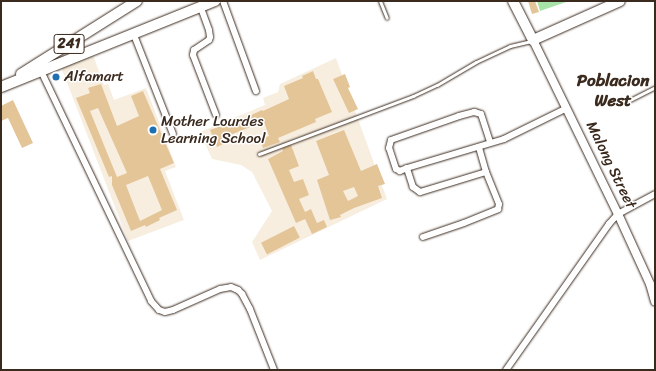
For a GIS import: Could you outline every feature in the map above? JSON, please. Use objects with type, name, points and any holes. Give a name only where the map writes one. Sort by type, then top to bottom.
[{"type":"main road","points":[[1,87],[216,1]]},
{"type":"main road","name":"Malong Street","points":[[513,1],[533,40]]},
{"type":"main road","name":"241","points":[[1,87],[134,2]]},
{"type":"main road","points":[[533,40],[616,2]]},
{"type":"street","points":[[222,1],[256,91]]},
{"type":"street","points":[[201,8],[210,37],[209,40],[194,50],[193,55],[216,115]]},
{"type":"street","points":[[134,35],[173,134]]},
{"type":"street","name":"Malong Street","points":[[533,40],[565,109],[618,214],[650,284],[655,302]]},
{"type":"street","points":[[41,71],[151,301],[159,310],[165,312],[173,310],[220,289],[231,287],[238,290],[242,294],[250,309],[274,370]]},
{"type":"street","points":[[490,142],[481,114],[474,112],[391,140],[389,148],[396,169],[400,171],[510,136],[515,132],[565,109]]},
{"type":"street","points":[[423,237],[464,223],[498,209],[498,204],[486,172],[479,147]]},
{"type":"street","points":[[407,168],[413,187],[420,192],[486,172]]},
{"type":"street","points":[[506,370],[618,214],[655,194]]},
{"type":"lane","points":[[380,1],[387,18]]},
{"type":"lane","points":[[259,154],[413,96],[437,85],[476,62],[510,46],[533,40]]},
{"type":"lane","points":[[630,100],[655,87]]},
{"type":"shaded area","points":[[93,55],[104,85],[108,84],[114,100],[146,88],[176,167],[165,171],[184,220],[128,241],[61,67]]},
{"type":"shaded area","points":[[336,58],[387,199],[260,260],[252,242],[272,211],[252,172],[241,165],[212,159],[200,132],[265,105],[263,98],[278,92],[280,84]]},
{"type":"green space","points":[[537,1],[569,1],[540,11]]},
{"type":"building","points":[[528,1],[535,1],[539,12],[532,14]]},
{"type":"building","points":[[313,71],[332,112],[315,119],[316,122],[278,138],[280,142],[263,148],[260,139],[269,136],[263,119],[250,125],[250,127],[223,138],[225,143],[217,147],[210,130],[262,110],[263,111],[289,99],[284,86],[303,78],[302,76]]},
{"type":"building","points":[[345,74],[350,87],[348,88],[358,109],[349,113],[333,79]]},
{"type":"building","points":[[101,84],[117,126],[139,116],[131,96],[143,91],[174,163],[160,169],[177,210],[159,218],[160,220],[146,227],[145,225],[131,231],[112,185],[112,176],[109,177],[76,98],[90,93],[88,88]],"holes":[[[98,108],[127,173],[117,177],[90,111]],[[148,176],[162,210],[140,221],[126,185]]]},
{"type":"building","points":[[13,100],[33,143],[22,148],[8,118],[1,121],[1,106]]},
{"type":"building","points":[[344,130],[361,171],[377,164],[385,184],[378,186],[382,198],[354,208],[340,215],[341,217],[330,220],[317,180],[329,175],[316,141]],"holes":[[[354,187],[358,196],[348,201],[343,191]]]},
{"type":"building","points":[[291,145],[299,166],[289,170],[294,182],[303,179],[309,195],[299,199],[305,212],[311,209],[317,223],[324,220],[327,227],[312,234],[305,219],[296,223],[268,159],[283,151],[282,148]]},
{"type":"building","points":[[294,226],[300,238],[267,254],[261,243]]},
{"type":"place","name":"Alfamart","points":[[56,77]]},
{"type":"place","name":"Mother Lourdes Learning School","points":[[153,130]]},
{"type":"district","name":"Poblacion West","points":[[613,91]]}]
